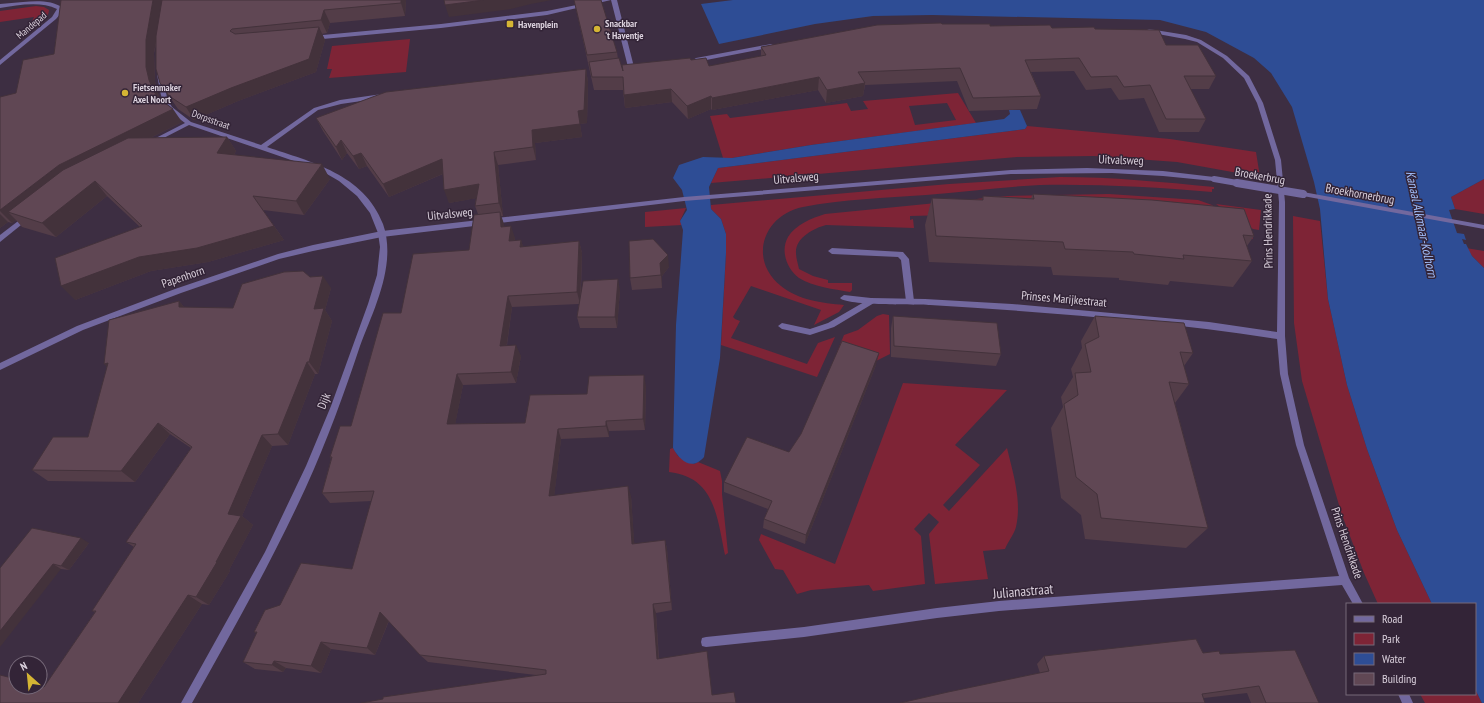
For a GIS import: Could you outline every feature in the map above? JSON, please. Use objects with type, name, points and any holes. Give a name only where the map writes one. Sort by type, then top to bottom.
[{"type":"street","points":[[305,38],[441,26],[540,14],[609,0]]},
{"type":"street","points":[[614,0],[631,66]]},
{"type":"street","name":"Mandepad","points":[[0,6],[43,1],[57,4],[60,8],[59,12],[54,18],[0,63]]},
{"type":"street","name":"Prins Hendrikkade","points":[[1143,30],[1170,33],[1186,37],[1198,41],[1225,57],[1247,77],[1260,104],[1278,160],[1282,202],[1281,336],[1284,374],[1300,445],[1345,580],[1357,603]]},
{"type":"street","points":[[691,61],[778,45]]},
{"type":"street","name":"Dorpsstraat","points":[[160,64],[161,89],[170,108],[189,123],[263,147]]},
{"type":"street","points":[[623,67],[638,66]]},
{"type":"street","points":[[263,147],[316,109],[340,102],[392,95]]},
{"type":"street","points":[[148,144],[189,123]]},
{"type":"street","name":"Dijk","points":[[186,703],[244,601],[293,505],[323,437],[374,298],[380,273],[383,251],[382,234],[370,207],[350,185],[336,175],[322,168],[263,147]]},
{"type":"street","name":"Uitvalsweg","points":[[382,234],[684,199],[950,176],[1054,170],[1156,172],[1214,179]]},
{"type":"street","name":"Broekerbrug","points":[[1214,179],[1303,194]]},
{"type":"street","name":"Broekhornerbrug","points":[[1303,194],[1484,227]]},
{"type":"street","points":[[0,239],[36,210]]},
{"type":"street","name":"Papenhorn","points":[[0,368],[80,328],[178,291],[278,257],[320,246],[382,234]]},
{"type":"street","points":[[832,251],[900,254],[905,259],[910,301]]},
{"type":"street","name":"Prinses Marijkestraat","points":[[844,298],[871,301],[910,301],[999,306],[1202,324],[1281,336]]},
{"type":"street","points":[[782,326],[810,332],[831,325],[871,301]]},
{"type":"street","name":"Julianastraat","points":[[706,642],[804,632],[937,612],[1345,580]]},
{"type":"green space","points":[[36,6],[44,7],[49,10],[49,13],[46,18],[34,28],[29,28],[34,17],[0,22],[0,11]]},
{"type":"green space","points":[[410,39],[406,72],[329,78],[332,69],[327,69],[332,46]]},
{"type":"green space","points":[[958,93],[976,123],[811,145],[732,158],[723,158],[710,116],[727,114],[730,118],[847,103],[851,111],[868,109],[863,101]],"holes":[[[947,103],[956,120],[915,125],[909,106]]]},
{"type":"green space","points":[[1027,126],[1170,139],[1256,152],[1260,177],[1177,162],[1094,156],[1017,157],[711,183],[718,168],[1025,129]]},
{"type":"green space","points":[[1060,177],[1137,180],[1214,187],[1214,189],[1212,189],[1212,192],[1126,186],[1040,185],[849,200],[803,207],[789,212],[778,219],[770,229],[765,240],[763,252],[765,264],[771,275],[781,286],[795,295],[819,302],[844,305],[839,312],[814,325],[821,310],[751,286],[733,317],[740,321],[731,338],[807,364],[818,343],[835,337],[817,377],[721,345],[726,234],[721,219],[711,209],[711,205],[949,184]]},
{"type":"green space","points":[[1484,179],[1484,214],[1455,209],[1451,197]]},
{"type":"green space","points":[[1109,194],[1198,200],[1212,205],[1252,235],[1253,239],[1024,213],[910,216],[910,220],[913,219],[914,228],[826,225],[806,234],[802,238],[797,248],[796,255],[799,269],[813,276],[828,280],[828,283],[852,283],[852,290],[850,292],[817,286],[799,278],[788,265],[785,254],[788,237],[795,229],[809,220],[825,214],[1007,196]]},
{"type":"green space","points":[[1216,204],[1261,210],[1259,230],[1253,229]]},
{"type":"green space","points":[[686,208],[680,221],[682,225],[645,227],[645,212]]},
{"type":"green space","points":[[1293,216],[1320,221],[1328,299],[1347,385],[1367,449],[1397,530],[1432,603],[1378,603],[1364,573],[1342,515],[1302,381],[1294,323]]},
{"type":"green space","points":[[1466,248],[1484,251],[1484,268],[1472,256]]},
{"type":"green space","points":[[883,314],[889,315],[890,354],[872,363],[837,352],[844,335],[858,330],[877,316]]},
{"type":"green space","points":[[903,383],[1007,390],[955,445],[980,465],[943,505],[949,511],[1007,448],[1014,477],[1018,507],[1018,517],[1014,532],[1005,549],[983,551],[988,579],[935,584],[929,534],[939,522],[929,513],[914,529],[921,536],[925,584],[873,591],[869,585],[811,590],[797,594],[783,570],[775,569],[759,540],[761,534],[835,564]]},
{"type":"green space","points":[[673,448],[678,456],[694,464],[698,462],[720,471],[728,553],[725,555],[716,513],[705,490],[696,482],[684,475],[669,472],[670,449]]},
{"type":"green space","points":[[1476,691],[1482,703],[1425,703],[1421,695],[1476,695]]},
{"type":"water","name":"Kanaal Alkmaar-Kolhorn","points":[[733,0],[1484,0],[1484,179],[1451,197],[1455,209],[1449,210],[1457,233],[1464,234],[1466,240],[1462,239],[1464,244],[1466,244],[1472,256],[1484,268],[1484,703],[1482,703],[1476,691],[1476,603],[1432,603],[1397,530],[1367,449],[1347,385],[1328,299],[1320,209],[1314,182],[1292,107],[1271,73],[1254,58],[1206,32],[1160,20],[932,15],[873,16],[815,24],[719,44],[701,4]]},
{"type":"water","points":[[1009,110],[1020,110],[1027,126],[1025,129],[718,168],[709,187],[711,209],[721,219],[726,234],[720,358],[704,457],[700,461],[691,464],[679,457],[673,448],[676,325],[683,230],[680,221],[687,210],[682,190],[673,178],[679,165],[703,157],[732,158],[811,145],[1004,119],[1010,114]]},
{"type":"building","points":[[61,0],[153,0],[146,40],[146,67],[154,92],[161,100],[173,109],[59,165],[0,210],[0,97],[16,93],[23,60],[54,54]]},
{"type":"building","points":[[162,0],[401,0],[401,3],[324,10],[321,20],[232,29],[230,31],[235,34],[319,27],[309,59],[231,88],[186,107],[169,96],[160,83],[156,69],[156,36]]},
{"type":"building","points":[[444,0],[484,0],[445,5]]},
{"type":"building","points":[[574,0],[601,0],[617,52],[587,55]]},
{"type":"building","points":[[941,23],[990,24],[990,26],[1050,25],[1052,28],[1094,27],[1095,29],[1159,30],[1166,45],[1198,45],[1216,76],[1184,76],[1206,119],[1166,119],[1150,85],[1124,87],[1117,76],[1091,77],[1079,58],[1025,60],[1041,96],[973,98],[960,68],[858,72],[865,83],[827,90],[819,77],[712,98],[711,96],[687,106],[671,89],[624,95],[623,77],[592,77],[589,62],[619,58],[623,71],[622,65],[690,58],[691,60],[706,58],[709,66],[766,55],[761,47],[877,25]]},
{"type":"building","points":[[586,69],[584,110],[578,111],[580,124],[532,130],[533,147],[494,152],[499,203],[475,206],[479,184],[444,190],[442,159],[383,184],[361,153],[353,156],[341,140],[336,147],[316,118],[386,92]]},
{"type":"building","points":[[227,137],[217,153],[322,164],[296,201],[253,196],[274,226],[197,248],[139,257],[61,286],[55,258],[142,226],[95,181],[42,223],[8,212],[63,170],[128,138]]},
{"type":"building","points":[[1033,194],[1152,200],[1244,209],[1254,236],[1243,235],[1252,261],[1183,255],[1184,259],[1134,254],[1133,252],[1065,249],[1063,242],[936,236],[932,198],[983,200],[983,196],[1034,199]]},
{"type":"building","points":[[500,212],[501,227],[511,226],[509,241],[521,240],[520,247],[579,241],[577,292],[508,296],[500,346],[516,345],[511,372],[457,374],[447,424],[525,423],[530,395],[587,394],[589,376],[644,375],[643,419],[606,421],[606,426],[558,429],[549,496],[628,486],[632,544],[665,540],[671,602],[653,604],[657,659],[707,651],[712,695],[734,692],[736,703],[361,703],[383,699],[383,697],[546,674],[546,670],[420,655],[380,612],[367,648],[321,642],[311,666],[274,661],[272,665],[243,662],[257,632],[254,632],[265,610],[280,605],[301,563],[352,569],[374,491],[322,493],[332,457],[330,457],[340,426],[351,426],[383,313],[401,313],[413,254],[469,250],[474,215]]},
{"type":"building","points":[[653,239],[668,255],[660,263],[661,275],[630,278],[629,241]]},
{"type":"building","points":[[303,271],[310,277],[323,276],[314,309],[324,308],[309,362],[307,362],[278,434],[262,435],[228,514],[241,516],[217,562],[196,597],[188,595],[118,703],[0,703],[0,675],[8,677],[8,695],[48,695],[48,681],[96,611],[92,611],[136,544],[126,542],[192,447],[158,423],[121,471],[32,470],[53,437],[88,437],[108,363],[104,364],[109,320],[179,301],[179,307],[233,308],[242,284],[284,272]]},
{"type":"building","points":[[618,279],[615,317],[577,317],[583,281]]},
{"type":"building","points":[[893,316],[997,323],[1001,354],[894,346]]},
{"type":"building","points":[[1095,316],[1184,323],[1193,353],[1180,352],[1189,384],[1169,382],[1208,528],[1101,518],[1097,494],[1076,477],[1064,404],[1078,395],[1075,373],[1091,372],[1085,344],[1099,337]]},
{"type":"building","points":[[842,341],[879,353],[806,535],[764,519],[772,501],[724,482],[747,437],[789,452],[801,434]]},
{"type":"building","points":[[32,528],[81,538],[61,566],[53,564],[0,631],[0,568]]},
{"type":"building","points":[[1196,639],[1203,653],[1219,651],[1220,654],[1295,650],[1319,703],[1266,703],[1259,686],[1202,694],[1205,703],[900,703],[1049,671],[1044,656]]},
{"type":"place","name":"Havenplein","points":[[510,24]]},
{"type":"place","name":"Snackbar 't Haventje","points":[[597,29]]},
{"type":"place","name":"Fietsenmaker Axel Noort","points":[[125,93]]}]
